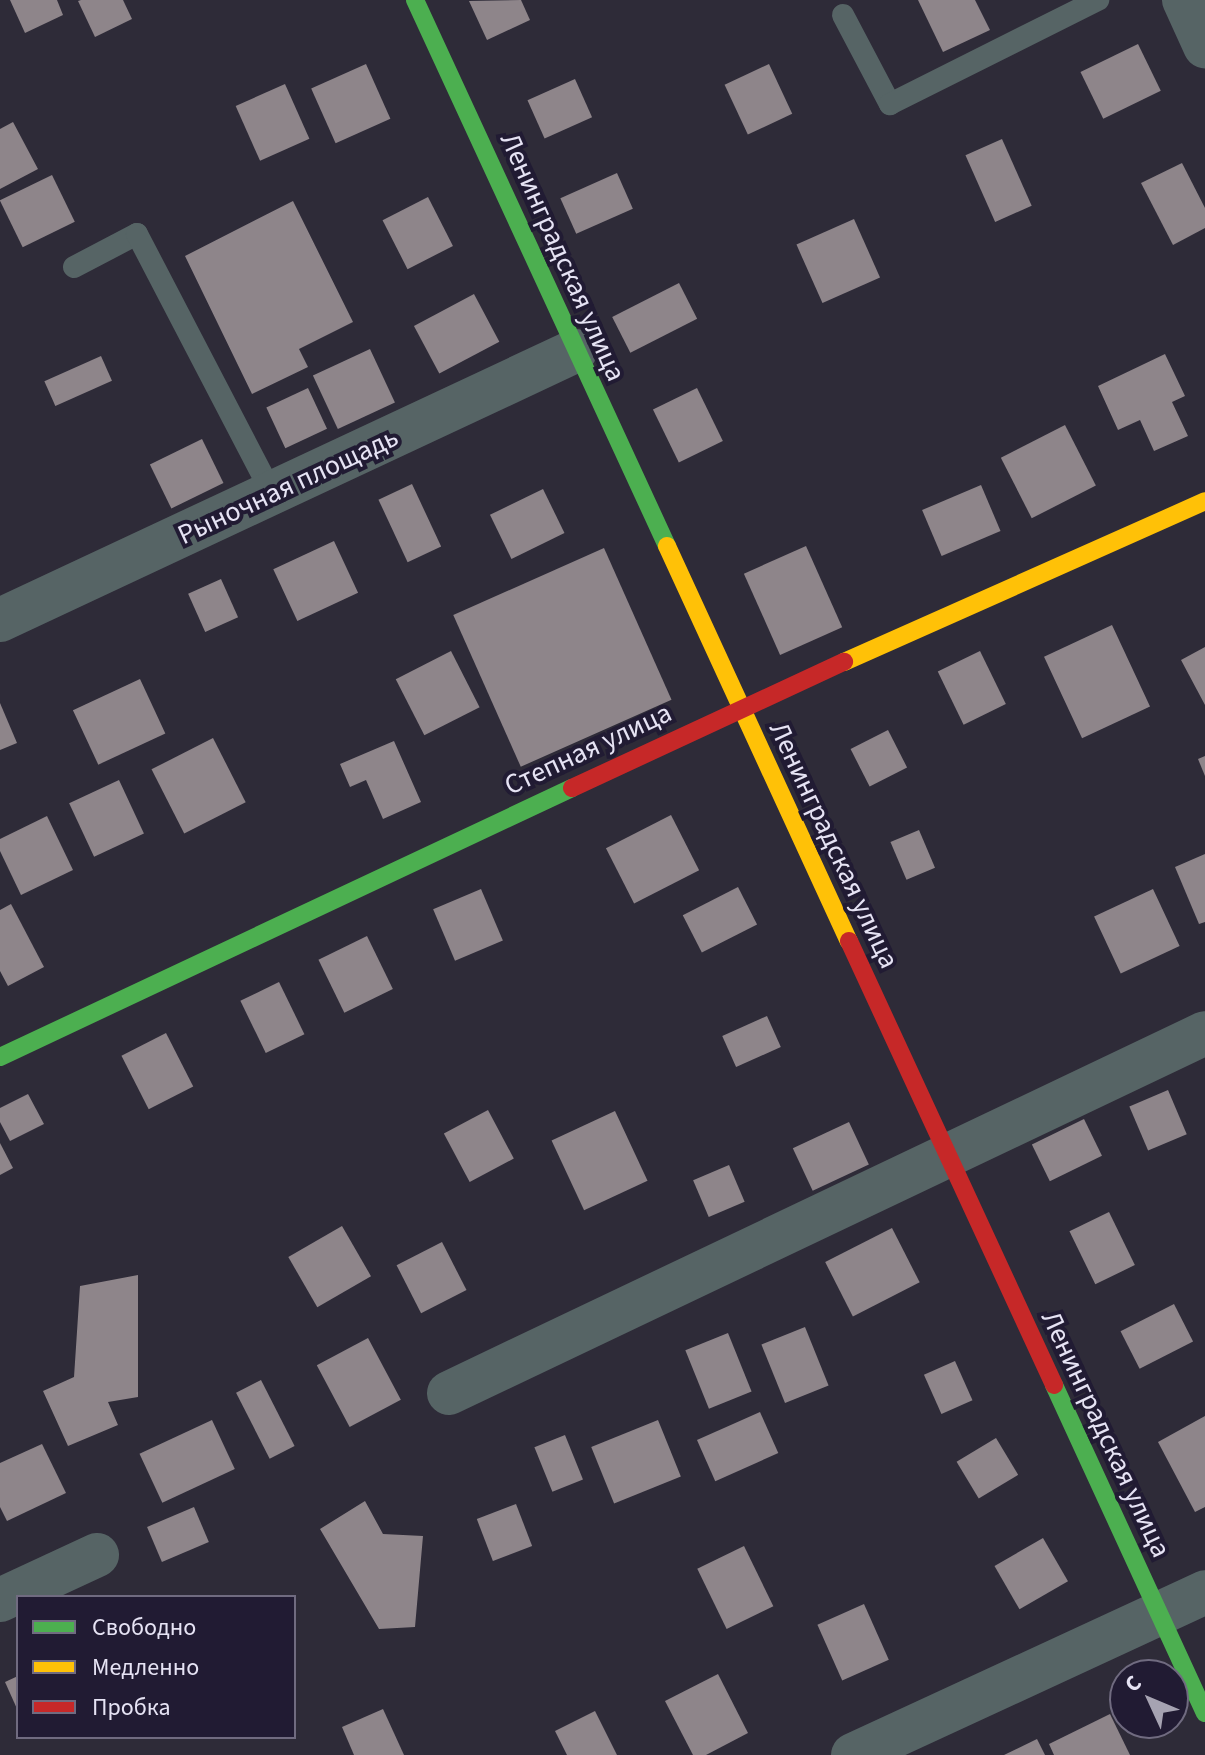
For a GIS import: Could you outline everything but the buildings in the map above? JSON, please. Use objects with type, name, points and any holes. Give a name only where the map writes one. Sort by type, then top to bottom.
[{"type":"street","name":"Ленинградская улица","points":[[415,0],[945,1155],[1205,1713]]},
{"type":"street","points":[[1184,0],[1205,46]]},
{"type":"street","name":"Рыночная площадь","points":[[0,620],[273,495],[575,351]]},
{"type":"street","name":"Степная улица","points":[[0,1057],[740,709],[1205,501]]},
{"type":"street","points":[[449,1393],[1205,1033]]},
{"type":"street","points":[[0,1600],[97,1555]]},
{"type":"street","points":[[853,1755],[1205,1592]]},
{"type":"lane","points":[[843,15],[890,104],[1098,0]]},
{"type":"lane","points":[[74,267],[137,234],[273,495]]},
{"type":"traffic: fast","points":[[415,0],[667,546]]},
{"type":"traffic: fast","points":[[0,1057],[572,788]]},
{"type":"traffic: fast","points":[[1054,1385],[1205,1713]]},
{"type":"traffic: slow","points":[[844,662],[1205,501]]},
{"type":"traffic: slow","points":[[667,546],[849,941]]},
{"type":"traffic: jam","points":[[572,788],[844,662]]},
{"type":"traffic: jam","points":[[849,941],[1054,1385]]}]
